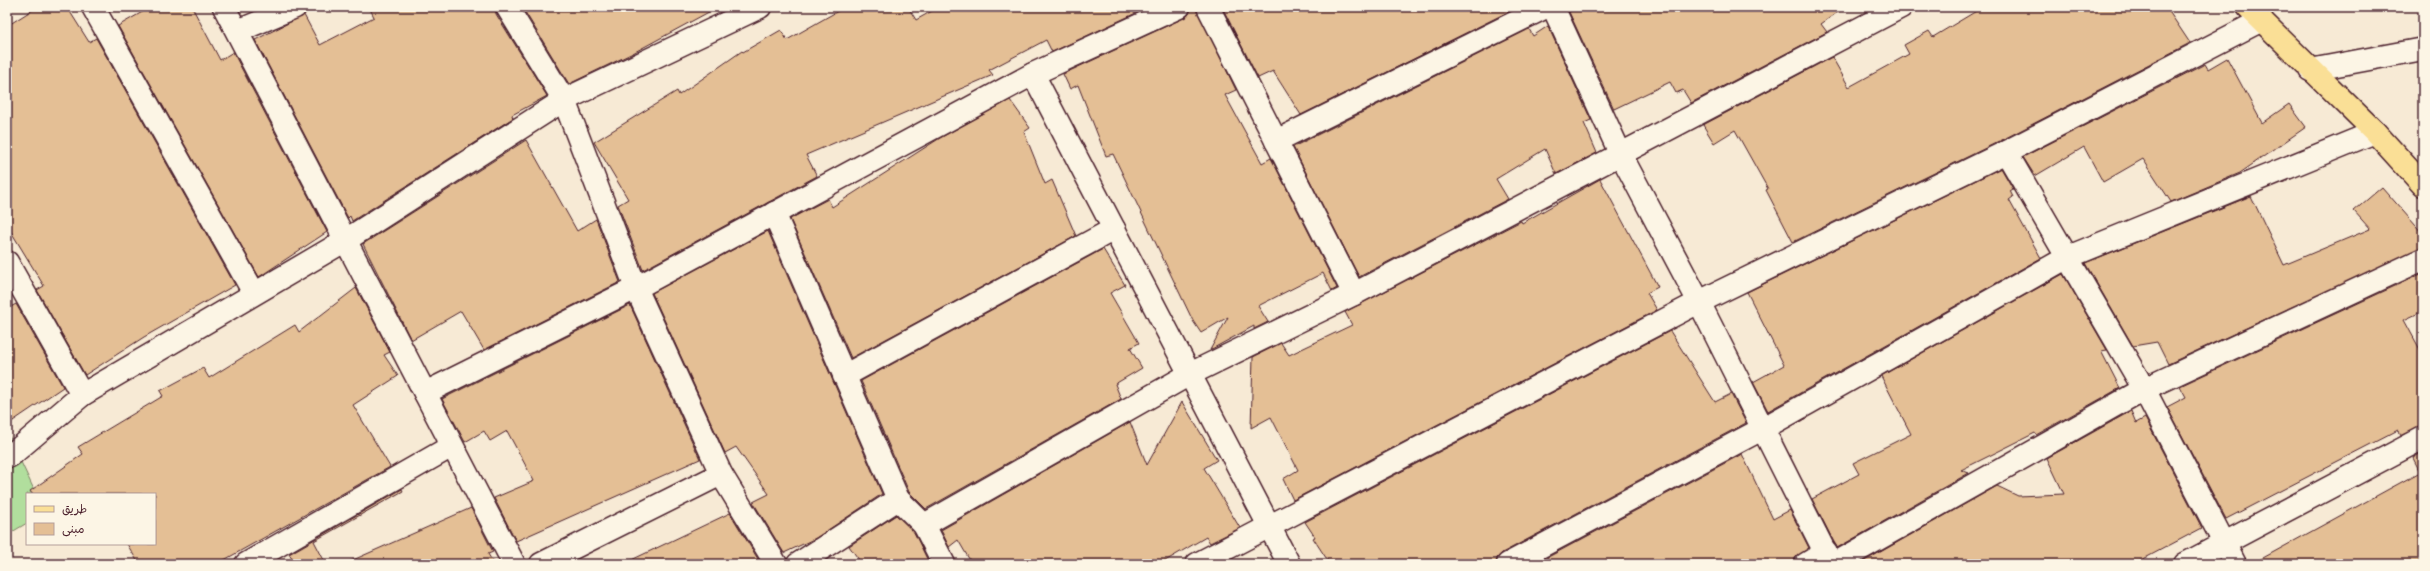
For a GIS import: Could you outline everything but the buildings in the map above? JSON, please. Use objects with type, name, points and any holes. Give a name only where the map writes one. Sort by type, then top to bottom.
[{"type":"main road","points":[[2255,14],[2310,70],[2375,132],[2423,185]]},
{"type":"street","points":[[93,7],[254,293]]},
{"type":"street","points":[[224,7],[238,31],[514,564]]},
{"type":"street","points":[[238,31],[295,7]]},
{"type":"street","points":[[507,7],[564,100],[636,288],[721,474],[776,564]]},
{"type":"street","points":[[10,456],[82,395],[346,240],[564,100],[760,7]]},
{"type":"street","points":[[425,393],[636,288],[1032,74],[1179,7]]},
{"type":"street","points":[[1208,7],[1354,294]]},
{"type":"street","points":[[1276,140],[1546,7]]},
{"type":"street","points":[[1552,7],[1620,153],[1699,302],[1762,429],[1830,560]]},
{"type":"street","points":[[924,525],[1190,374],[1354,294],[1620,153],[1901,7]]},
{"type":"street","points":[[1197,564],[1699,302],[2006,152],[2255,14]]},
{"type":"street","points":[[2310,70],[2423,49]]},
{"type":"street","points":[[1032,74],[1289,564]]},
{"type":"street","points":[[1508,564],[1762,429],[2068,257],[2375,132]]},
{"type":"street","points":[[2006,152],[2144,389],[2235,564]]},
{"type":"street","points":[[774,213],[898,499],[924,525],[944,564]]},
{"type":"street","points":[[844,376],[1114,229]]},
{"type":"street","points":[[1806,564],[1830,560],[2144,389],[2423,259]]},
{"type":"street","points":[[7,262],[82,395]]},
{"type":"street","points":[[2185,564],[2423,438]]},
{"type":"street","points":[[246,564],[452,446]]},
{"type":"street","points":[[541,564],[721,474]]},
{"type":"street","points":[[798,564],[898,499]]},
{"type":"green space","points":[[7,432],[36,493],[26,493],[26,524],[7,535]]}]
